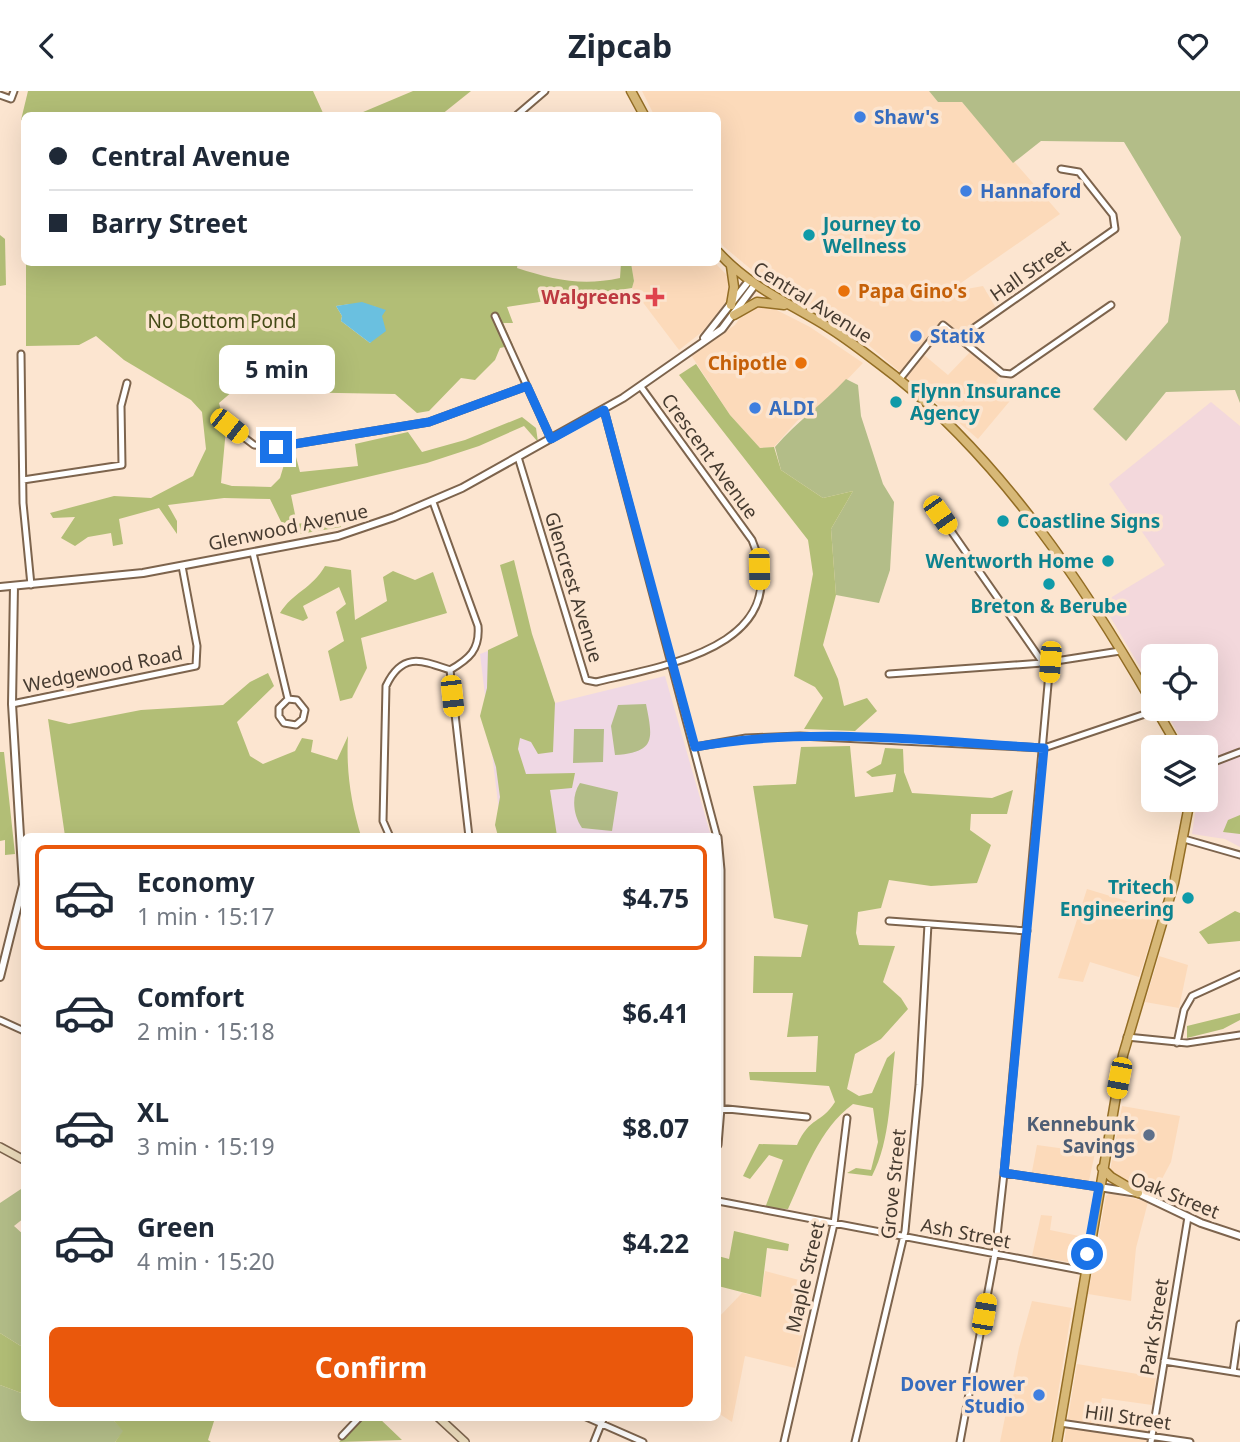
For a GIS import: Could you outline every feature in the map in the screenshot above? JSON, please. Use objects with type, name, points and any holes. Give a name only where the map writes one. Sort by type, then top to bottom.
[{"type":"main road","points":[[631,91],[643,112]]},
{"type":"main road","name":"Central Avenue","points":[[721,256],[751,284],[841,335],[931,407],[1007,488],[1058,557],[1141,685]]},
{"type":"main road","points":[[731,266],[734,287],[731,305]]},
{"type":"main road","points":[[734,315],[757,302],[791,306]]},
{"type":"main road","points":[[1057,1442],[1102,1168],[1127,1037],[1169,904],[1189,812]]},
{"type":"main road","points":[[0,1147],[21,1158]]},
{"type":"main road","points":[[1102,1168],[1111,1177],[1138,1193]]},
{"type":"main road","points":[[442,1421],[466,1442]]},
{"type":"street","points":[[0,95],[11,99],[14,91]]},
{"type":"street","points":[[520,112],[545,91]]},
{"type":"street","name":"Hall Street","points":[[961,337],[1111,235],[1115,229],[1113,215],[1079,172],[1061,169]]},
{"type":"street","name":"Glenwood Avenue","points":[[702,341],[751,284]]},
{"type":"street","name":"Glenwood Avenue","points":[[0,587],[93,580],[253,553],[352,532],[433,502],[604,410],[641,387],[722,329],[734,315],[751,284]]},
{"type":"street","points":[[899,380],[943,325],[1007,375],[1015,373],[1111,305]]},
{"type":"street","points":[[495,316],[551,439]]},
{"type":"street","points":[[21,354],[23,480],[31,585]]},
{"type":"street","points":[[23,480],[122,465],[121,406],[127,383]]},
{"type":"street","points":[[229,426],[254,445],[276,447],[429,422],[527,386]]},
{"type":"street","name":"Crescent Avenue","points":[[641,387],[752,540],[759,569],[757,599],[743,625],[709,651],[673,663]]},
{"type":"street","points":[[604,410],[716,833]]},
{"type":"street","name":"Glencrest Avenue","points":[[518,457],[586,680],[596,682],[673,663]]},
{"type":"street","points":[[433,502],[478,626],[479,641],[473,654],[450,670]]},
{"type":"street","points":[[940,515],[1046,663],[1044,748],[1004,1173],[995,1254],[960,1442]]},
{"type":"street","points":[[253,553],[288,699]]},
{"type":"street","name":"Wedgewood Road","points":[[12,704],[190,669],[197,661],[182,566]]},
{"type":"street","points":[[14,586],[12,704],[21,852]]},
{"type":"street","points":[[889,674],[1046,663],[1120,651]]},
{"type":"street","points":[[388,833],[383,821],[386,686],[397,668],[410,661],[425,661],[450,670]]},
{"type":"street","points":[[450,670],[469,833]]},
{"type":"street","points":[[288,699],[297,700],[303,706],[303,719],[296,725],[284,723],[279,716],[279,708],[288,699]]},
{"type":"street","points":[[695,747],[746,738],[800,736],[1044,748],[1141,713]]},
{"type":"street","points":[[1218,760],[1240,752]]},
{"type":"street","points":[[1184,839],[1240,855]]},
{"type":"street","points":[[0,977],[21,893]]},
{"type":"street","points":[[889,921],[1027,931]]},
{"type":"street","name":"Grove Street","points":[[855,1442],[904,1237],[919,1084],[928,924]]},
{"type":"street","points":[[1177,1043],[1184,1010],[1192,996],[1208,985],[1240,974]]},
{"type":"street","points":[[0,1020],[21,1030]]},
{"type":"street","points":[[1127,1037],[1196,1043],[1240,1035]]},
{"type":"street","points":[[721,1108],[807,1117]]},
{"type":"street","name":"Maple Street","points":[[784,1442],[834,1223],[847,1118]]},
{"type":"street","points":[[1004,1173],[1099,1187]]},
{"type":"street","name":"Oak Street","points":[[1099,1187],[1138,1193],[1188,1217],[1240,1236]]},
{"type":"street","name":"Ash Street","points":[[721,1202],[1085,1271]]},
{"type":"street","name":"Park Street","points":[[1152,1439],[1188,1217]]},
{"type":"street","points":[[1164,1361],[1237,1372],[1240,1324]]},
{"type":"street","points":[[342,1436],[356,1421]]},
{"type":"street","points":[[594,1442],[603,1421],[643,1442]]},
{"type":"street","name":"Hill Street","points":[[1060,1423],[1152,1439],[1191,1442]]},
{"type":"shaded area","points":[[642,91],[929,91],[938,102],[962,102],[1060,214],[958,285],[961,290],[983,286],[996,308],[963,332],[944,333],[924,355],[948,375],[970,352],[999,376],[996,381],[1014,396],[978,439],[858,336],[764,280],[723,246],[721,112],[652,112]]},
{"type":"shaded area","points":[[632,266],[718,266],[728,276],[731,289],[728,300],[702,332],[679,350],[632,288],[634,281]]},
{"type":"shaded area","points":[[761,302],[810,327],[863,363],[819,409],[798,420],[774,447],[760,448],[730,415],[691,355],[735,325],[747,308]]},
{"type":"shaded area","points":[[1211,402],[1240,426],[1240,847],[1225,839],[1192,834],[1195,812],[1218,812],[1218,735],[1179,735],[1171,721],[1218,721],[1218,644],[1141,644],[1141,669],[1102,603],[1165,565],[1109,484]]},
{"type":"shaded area","points":[[532,634],[555,703],[665,676],[710,833],[502,833],[480,654]]},
{"type":"shaded area","points":[[1087,889],[1160,911],[1139,977],[1090,962],[1083,982],[1058,978]]},
{"type":"shaded area","points":[[1159,956],[1188,965],[1179,1008],[1145,1002]]},
{"type":"shaded area","points":[[1122,1106],[1180,1116],[1171,1162],[1154,1194],[1110,1171]]},
{"type":"shaded area","points":[[1037,1145],[1095,1153],[1087,1190],[1030,1182]]},
{"type":"shaded area","points":[[1110,1193],[1148,1202],[1136,1248],[1131,1301],[1088,1294],[1106,1196]]},
{"type":"shaded area","points":[[1041,1215],[1052,1216],[1050,1230],[1079,1236],[1074,1263],[1032,1256]]},
{"type":"shaded area","points":[[765,1271],[814,1284],[795,1368],[745,1356],[732,1422],[721,1415],[721,1315],[742,1293],[761,1297]]},
{"type":"shaded area","points":[[1032,1301],[1072,1308],[1050,1442],[1000,1442],[1019,1348]]},
{"type":"shaded area","points":[[1077,1364],[1156,1377],[1152,1405],[1102,1398],[1097,1422],[1147,1430],[1151,1442],[1064,1442]]},
{"type":"green space","points":[[28,91],[313,91],[323,112],[23,112]]},
{"type":"green space","points":[[413,91],[471,91],[445,112],[363,112]]},
{"type":"green space","points":[[929,91],[1240,91],[1240,403],[1235,390],[1166,392],[1126,441],[1093,409],[1168,322],[1181,237],[1124,142],[1041,141],[1013,163],[962,102],[938,102]]},
{"type":"green space","points":[[0,235],[5,239],[6,285],[0,286]]},
{"type":"green space","name":"No Bottom Pond","points":[[26,266],[517,266],[556,279],[580,282],[620,278],[621,266],[632,266],[634,281],[632,288],[507,307],[513,323],[503,323],[513,345],[500,348],[495,360],[475,380],[461,378],[429,411],[417,413],[395,394],[233,391],[219,403],[226,429],[221,483],[232,486],[271,487],[280,478],[286,458],[296,457],[300,472],[358,466],[355,444],[408,432],[422,452],[465,440],[522,417],[536,428],[538,442],[524,426],[479,446],[427,463],[291,495],[297,524],[340,517],[341,527],[288,536],[270,499],[224,498],[168,505],[177,521],[177,534],[159,508],[119,519],[123,544],[113,546],[111,533],[88,537],[75,546],[61,538],[75,517],[53,518],[50,513],[114,496],[151,498],[193,476],[206,449],[202,412],[191,400],[124,360],[96,336],[79,345],[26,346]],"holes":[[[351,304],[376,307],[383,325],[370,343],[341,321],[342,316],[336,306]]]},
{"type":"green space","points":[[696,364],[730,415],[760,448],[774,447],[781,470],[823,498],[853,491],[831,529],[836,595],[823,645],[838,679],[844,706],[867,698],[877,711],[855,731],[804,729],[823,698],[815,687],[794,676],[813,574],[808,540],[679,375]]},
{"type":"green space","points":[[846,379],[858,385],[861,416],[883,484],[894,502],[890,570],[879,603],[836,595],[831,529],[853,491],[823,498],[781,470],[775,447]]},
{"type":"green space","points":[[514,560],[532,634],[555,703],[553,752],[538,754],[531,742],[520,738],[518,749],[526,774],[575,773],[572,788],[550,790],[557,833],[497,833],[495,825],[500,797],[496,767],[480,716],[487,688],[488,650],[518,636],[500,565]]},
{"type":"green space","points":[[325,566],[351,570],[355,620],[387,601],[383,577],[393,571],[415,580],[433,572],[447,613],[361,638],[367,668],[352,698],[340,701],[328,651],[344,641],[336,612],[346,604],[339,587],[303,606],[308,618],[303,621],[280,613]]},
{"type":"green space","points":[[268,673],[274,686],[237,722],[250,756],[263,764],[295,751],[302,738],[313,740],[311,752],[337,760],[348,736],[350,787],[360,833],[65,833],[48,719],[69,724],[141,710],[223,705],[250,682]]},
{"type":"green space","points":[[646,704],[650,735],[645,747],[615,755],[611,726],[618,705]]},
{"type":"green space","points":[[574,729],[604,729],[603,762],[573,763]]},
{"type":"green space","points":[[850,746],[855,797],[893,792],[896,774],[872,777],[866,772],[881,764],[885,748],[903,749],[904,772],[912,793],[992,798],[1013,790],[1007,814],[971,814],[970,830],[991,845],[977,883],[931,886],[889,880],[881,908],[858,912],[856,933],[859,945],[895,946],[883,982],[901,998],[908,1009],[881,1039],[855,1054],[847,1089],[859,1096],[872,1093],[887,1058],[895,1051],[886,1131],[872,1176],[847,1173],[856,1168],[871,1170],[878,1142],[873,1108],[853,1104],[841,1114],[822,1138],[788,1209],[765,1208],[783,1160],[769,1155],[750,1179],[743,1176],[759,1144],[797,1145],[806,1129],[835,1102],[829,1086],[750,1080],[749,1072],[816,1072],[818,1036],[787,1037],[793,993],[753,993],[754,956],[801,957],[808,925],[774,918],[753,786],[796,784],[801,747]]},
{"type":"green space","points":[[0,752],[4,752],[15,854],[5,855],[5,840],[0,841]]},
{"type":"green space","points":[[580,783],[618,792],[612,831],[582,828],[574,805]]},
{"type":"green space","points":[[1240,815],[1240,834],[1223,832],[1228,820]]},
{"type":"green space","points":[[1235,911],[1240,913],[1240,941],[1208,944],[1199,932]]},
{"type":"green space","points":[[1240,1013],[1240,1020],[1223,1029],[1187,1038],[1187,1026]]},
{"type":"green space","points":[[21,1189],[21,1220],[14,1226],[21,1232],[21,1346],[0,1333],[0,1203]]},
{"type":"green space","points":[[734,1231],[789,1244],[788,1251],[767,1248],[761,1297],[721,1287],[721,1257],[729,1259]]},
{"type":"green space","points":[[0,1333],[21,1346],[21,1393],[0,1385]]},
{"type":"green space","points":[[0,1385],[21,1393],[21,1421],[114,1421],[124,1431],[115,1442],[0,1442]]},
{"type":"green space","points":[[114,1421],[214,1421],[208,1440],[211,1442],[115,1442],[123,1431]]},
{"type":"green space","points":[[360,1421],[382,1421],[402,1440],[339,1442]]},
{"type":"water","points":[[362,302],[386,310],[382,316],[386,331],[370,343],[341,321],[342,316],[336,306]]},
{"type":"place","name":"Shaw's","points":[[860,117]]},
{"type":"place","name":"Hannaford","points":[[966,191]]},
{"type":"place","name":"Journey to Wellness","points":[[809,235]]},
{"type":"place","name":"Papa Gino's","points":[[844,291]]},
{"type":"place","name":"Walgreens","points":[[655,297]]},
{"type":"place","name":"Statix","points":[[916,336]]},
{"type":"place","name":"Chipotle","points":[[801,363]]},
{"type":"place","name":"Flynn Insurance Agency","points":[[896,402]]},
{"type":"place","name":"ALDI","points":[[755,408]]},
{"type":"place","name":"Coastline Signs","points":[[1003,521]]},
{"type":"place","name":"Wentworth Home","points":[[1108,561]]},
{"type":"place","name":"Breton & Berube","points":[[1049,584]]},
{"type":"place","name":"Tritech Engineering","points":[[1188,898]]},
{"type":"place","name":"Kennebunk Savings","points":[[1149,1135]]},
{"type":"place","name":"Dover Flower Studio","points":[[1039,1395]]},
{"type":"route","points":[[276,447],[429,422],[527,386],[551,439],[604,410],[695,747],[746,738],[800,736],[1044,748],[1004,1173],[1099,1187],[1087,1254]]}]
